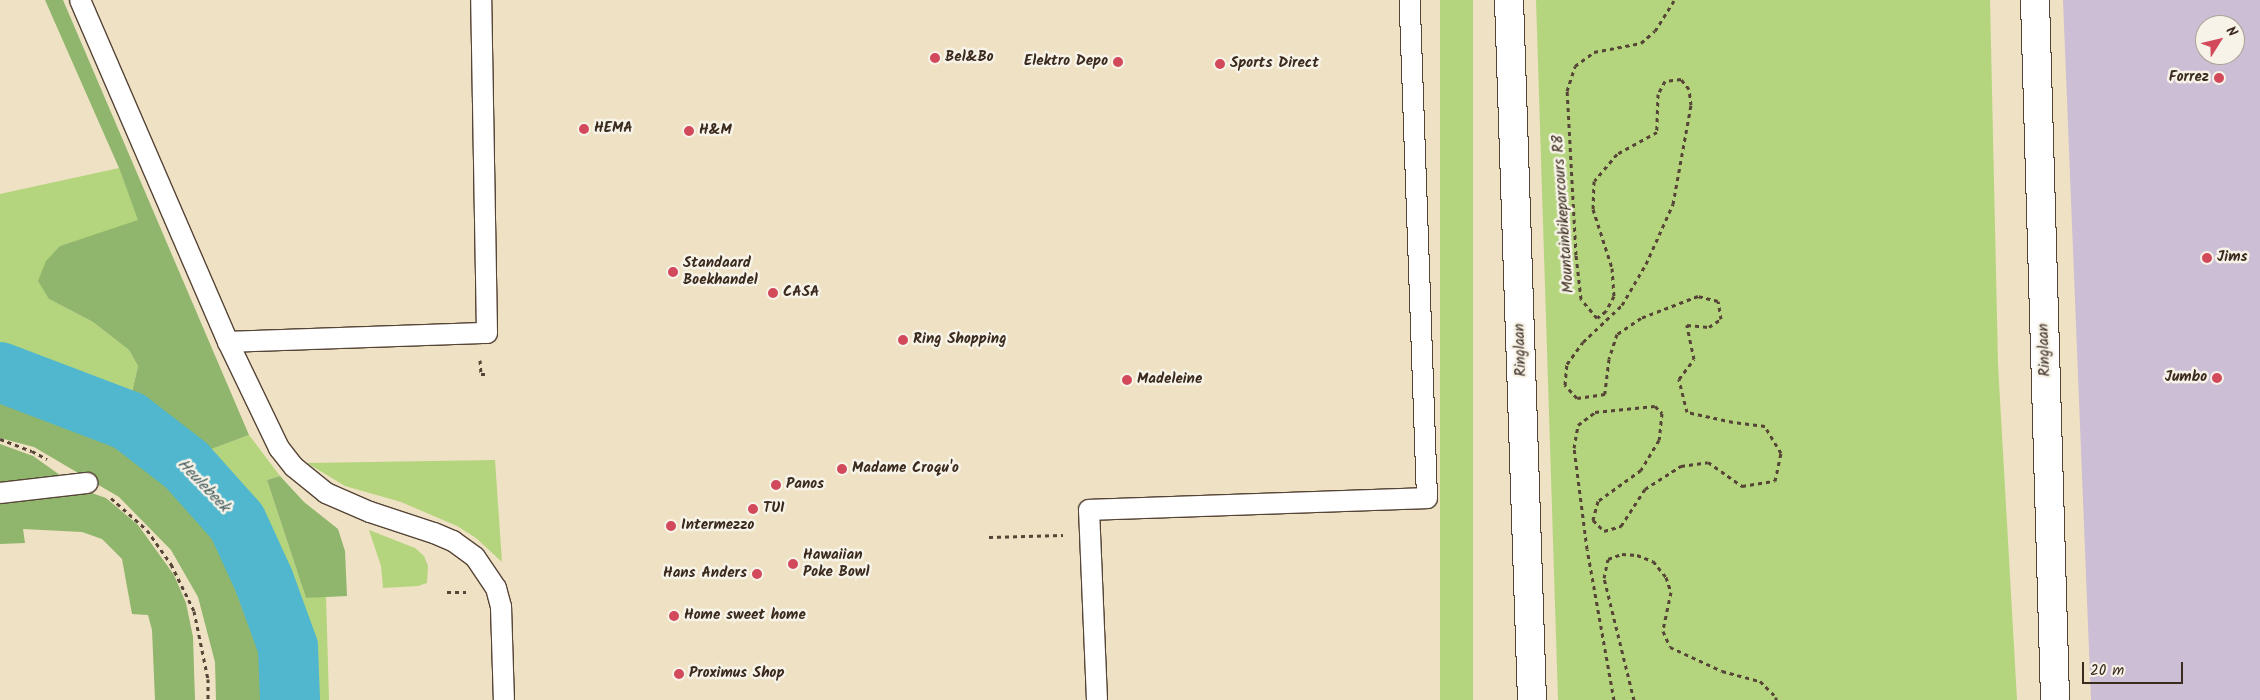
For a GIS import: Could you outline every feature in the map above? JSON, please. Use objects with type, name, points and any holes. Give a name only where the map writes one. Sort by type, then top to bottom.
[{"type":"main road","name":"Ringlaan","points":[[1509,0],[1532,700]]},
{"type":"main road","name":"Ringlaan","points":[[2035,0],[2055,700]]},
{"type":"lane","points":[[80,0],[228,342],[266,426],[279,448],[294,467],[326,493],[339,500],[453,541],[475,557],[496,588],[501,607],[504,700]]},
{"type":"lane","points":[[228,342],[487,333],[481,0]]},
{"type":"lane","points":[[1097,700],[1090,510],[1427,498],[1410,0]]},
{"type":"lane","points":[[0,494],[88,483]]},
{"type":"path","name":"Mountainbikeparcours R8","points":[[1614,700],[1586,542],[1574,448],[1578,425],[1595,412],[1655,406],[1662,412],[1659,440],[1641,470],[1598,501],[1593,520],[1604,532],[1621,526],[1645,489],[1681,466],[1708,462],[1742,486],[1775,481],[1781,453],[1765,426],[1733,422],[1687,412],[1679,379],[1694,359],[1687,325],[1709,327],[1721,319],[1718,301],[1698,296],[1640,318],[1617,334],[1609,359],[1605,394],[1577,398],[1565,385],[1567,364],[1583,342],[1622,305],[1646,264],[1673,204],[1691,105],[1689,89],[1681,79],[1665,81],[1658,94],[1657,132],[1617,154],[1594,181],[1593,209],[1612,268],[1614,296],[1606,311],[1597,318],[1581,299],[1576,255],[1567,91],[1575,66],[1594,52],[1641,43],[1655,31],[1674,0]]},
{"type":"path","points":[[0,439],[32,451],[88,483],[119,503],[147,530],[171,564],[194,611],[208,679],[208,700]]},
{"type":"path","points":[[1634,700],[1604,578],[1608,559],[1622,554],[1637,555],[1653,561],[1666,576],[1671,592],[1663,631],[1670,647],[1722,671],[1760,681],[1776,697],[1776,700]]},
{"type":"shaded area","points":[[2063,0],[2260,0],[2260,700],[2091,700]]},
{"type":"green space","points":[[45,0],[63,0],[249,435],[198,454],[131,397],[138,366],[129,350],[93,322],[49,299],[38,281],[46,261],[60,246],[138,220],[119,168]]},
{"type":"green space","points":[[1440,0],[1473,0],[1473,700],[1440,700]]},
{"type":"green space","points":[[1536,0],[1990,0],[1998,364],[2017,700],[1558,700]]},
{"type":"green space","points":[[119,168],[139,221],[60,246],[49,299],[93,322],[129,350],[138,366],[131,397],[51,363],[0,350],[0,194]]},
{"type":"green space","points":[[0,381],[53,401],[129,437],[198,501],[236,547],[260,614],[275,683],[275,700],[216,700],[215,662],[198,597],[171,550],[119,497],[34,447],[0,438]]},
{"type":"green space","points":[[249,435],[280,476],[267,480],[306,598],[326,596],[329,700],[307,700],[298,641],[278,581],[243,512],[198,454]]},
{"type":"green space","points":[[0,444],[33,456],[67,480],[0,482]]},
{"type":"green space","points":[[495,460],[502,562],[476,538],[457,526],[401,502],[345,486],[307,463]]},
{"type":"green space","points":[[280,476],[304,502],[338,529],[345,551],[347,596],[306,598],[267,480]]},
{"type":"green space","points":[[83,490],[106,498],[138,525],[174,575],[186,603],[193,637],[195,700],[155,700],[152,630],[148,615],[132,614],[122,559],[102,539],[82,532],[23,529],[25,543],[0,544],[0,499]]},
{"type":"green space","points":[[369,530],[415,548],[424,556],[428,566],[427,583],[418,586],[383,588],[381,566]]},
{"type":"waterway","name":"Heulebeek","points":[[0,372],[129,421],[186,465],[237,522],[264,581],[288,647],[290,700]]},
{"type":"place","name":"Bel&Bo","points":[[935,58]]},
{"type":"place","name":"Elektro Depo","points":[[1118,62]]},
{"type":"place","name":"Sports Direct","points":[[1220,64]]},
{"type":"place","name":"Forrez","points":[[2219,78]]},
{"type":"place","name":"HEMA","points":[[584,129]]},
{"type":"place","name":"H&M","points":[[689,131]]},
{"type":"place","name":"Jims","points":[[2207,258]]},
{"type":"place","name":"Standaard Boekhandel","points":[[673,272]]},
{"type":"place","name":"CASA","points":[[773,293]]},
{"type":"place","name":"Ring Shopping","points":[[903,340]]},
{"type":"place","name":"Jumbo","points":[[2217,378]]},
{"type":"place","name":"Madeleine","points":[[1127,380]]},
{"type":"place","name":"Madame Croqu'o","points":[[842,469]]},
{"type":"place","name":"Panos","points":[[776,485]]},
{"type":"place","name":"TUI","points":[[753,509]]},
{"type":"place","name":"Intermezzo","points":[[671,526]]},
{"type":"place","name":"Hawaiian Poke Bowl","points":[[793,564]]},
{"type":"place","name":"Hans Anders","points":[[757,574]]},
{"type":"place","name":"Home sweet home","points":[[674,616]]},
{"type":"place","name":"Proximus Shop","points":[[679,674]]}]
